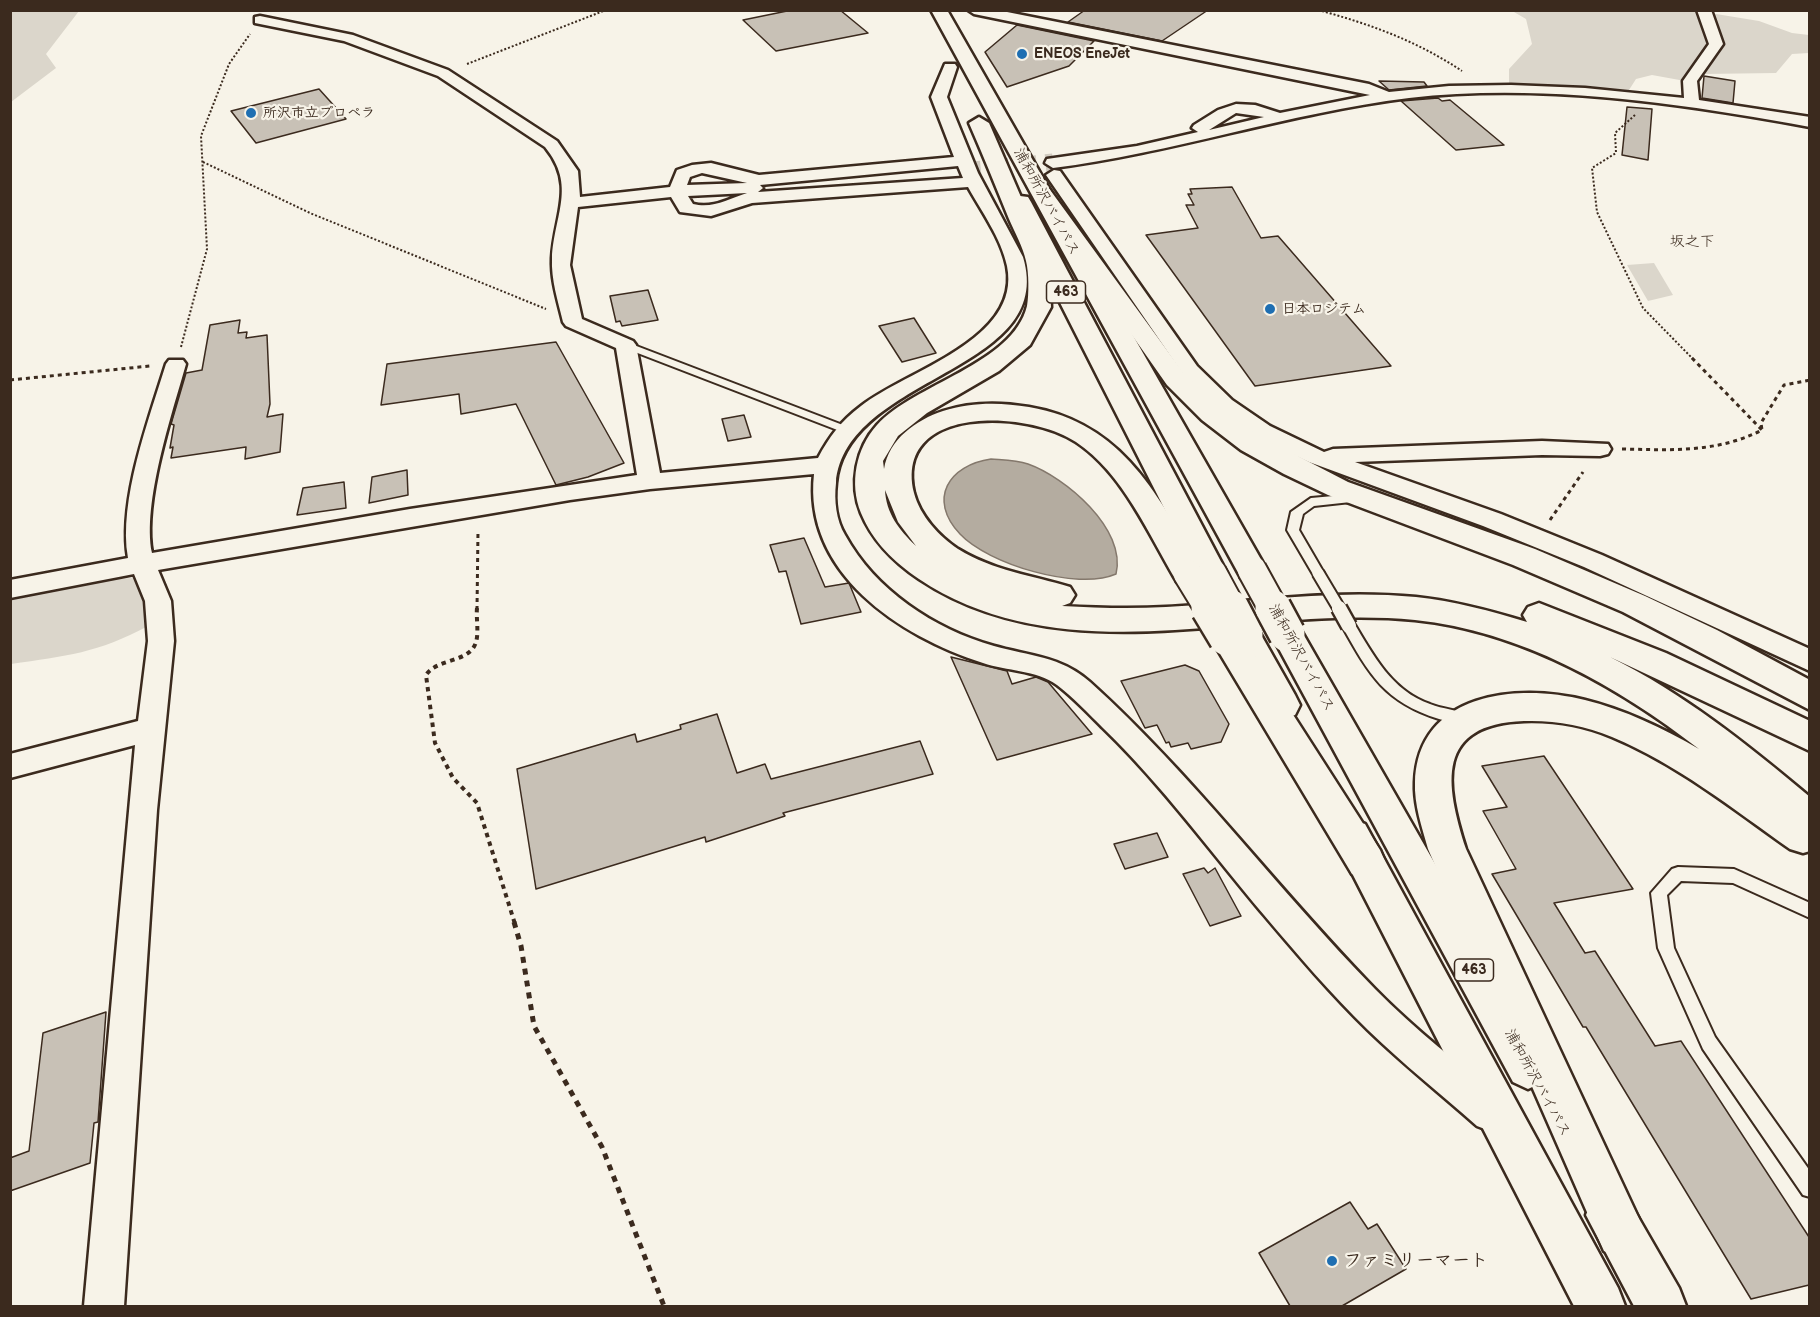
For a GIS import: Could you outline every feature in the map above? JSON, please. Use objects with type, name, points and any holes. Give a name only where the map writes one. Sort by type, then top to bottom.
[{"type":"highway","name":"浦和所沢バイパス","points":[[920,10],[979,123],[1200,574]]},
{"type":"highway","name":"浦和所沢バイパス","points":[[939,10],[1021,158],[1045,176],[1252,570],[1661,1306]]},
{"type":"highway","points":[[979,123],[1038,262],[1041,276],[1040,305],[1028,333],[1015,346],[983,370],[900,418],[874,445],[867,480],[878,520],[890,538],[919,566],[976,598],[1036,614],[1072,618],[1148,619],[1355,606],[1431,610],[1512,629],[1559,647],[1629,682],[1717,742],[1809,820]]},
{"type":"highway","points":[[1045,176],[1138,328],[1195,401],[1226,427],[1269,456],[1362,497],[1581,580],[1680,626],[1809,697]]},
{"type":"highway","points":[[1200,574],[1119,469],[1102,450],[1067,425],[1025,413],[981,412],[958,415],[921,433],[900,459],[897,476],[899,493],[916,528],[951,558],[1002,583],[1034,591],[1102,597],[1338,584],[1394,586],[1450,592],[1518,609],[1584,633],[1654,662],[1809,737]]},
{"type":"highway","name":"463","points":[[1200,574],[1366,862],[1600,1306]]},
{"type":"highway","points":[[1621,1234],[1447,849],[1433,803],[1432,772],[1438,750],[1449,733],[1466,719],[1487,710],[1517,706],[1547,707],[1578,712],[1616,725],[1691,762],[1809,842]]},
{"type":"street","points":[[974,10],[1368,89],[1387,97]]},
{"type":"street","points":[[1692,101],[1690,81],[1716,44],[1704,10]]},
{"type":"street","points":[[260,20],[348,38],[443,73],[551,144],[560,153],[572,175],[561,259],[573,322],[626,345],[650,481]]},
{"type":"street","points":[[950,67],[939,97],[967,172],[1009,247],[1017,268],[1019,287],[1015,304],[1006,319],[983,341],[890,394],[844,429],[826,465],[823,493],[827,519],[836,544],[852,569],[874,591],[896,610],[926,630],[956,643],[1064,674],[1131,736],[1181,790],[1264,891],[1367,1005],[1507,1128]]},
{"type":"street","points":[[1045,176],[1130,163],[1275,130],[1387,97],[1484,88],[1638,95],[1692,101],[1809,122]]},
{"type":"street","points":[[1021,158],[1090,150],[1153,139],[1208,125],[1234,108],[1254,109],[1275,130]]},
{"type":"street","points":[[699,168],[717,169],[746,179],[759,180],[967,172],[749,198],[715,212],[686,208],[677,191],[683,174],[699,168]]},
{"type":"street","points":[[1045,176],[1102,247],[1190,370],[1224,405],[1262,431],[1317,457],[1538,538],[1703,610],[1809,661]]},
{"type":"street","points":[[570,203],[677,191]]},
{"type":"street","points":[[104,1306],[139,843],[161,641],[158,601],[142,563],[137,538],[149,456],[176,364]]},
{"type":"street","points":[[1317,457],[1542,448],[1600,449]]},
{"type":"street","points":[[10,589],[303,534],[481,507],[510,500],[650,481],[672,481],[826,465]]},
{"type":"street","points":[[10,766],[152,729]]},
{"type":"lane","points":[[626,345],[844,429]]},
{"type":"lane","points":[[1362,497],[1311,502],[1297,512],[1293,530],[1377,675],[1398,695],[1433,713],[1466,719]]},
{"type":"lane","points":[[1809,911],[1734,876],[1678,874],[1659,893],[1666,948],[1709,1043],[1809,1188]]},
{"type":"path","points":[[443,73],[606,10]]},
{"type":"path","points":[[1318,10],[1373,25],[1432,51],[1484,88]]},
{"type":"path","points":[[10,380],[176,364],[207,249],[201,136],[211,105],[229,64],[260,20]]},
{"type":"path","points":[[1638,95],[1635,118],[1614,132],[1616,153],[1592,168],[1597,212],[1643,308],[1762,430]]},
{"type":"path","points":[[203,162],[310,213],[573,322]]},
{"type":"path","points":[[1762,430],[1761,423],[1776,402],[1784,385],[1809,380]]},
{"type":"path","points":[[1538,538],[1600,449],[1683,451],[1744,441],[1762,430]]},
{"type":"path","points":[[481,507],[478,532],[476,642],[469,654],[430,669],[426,675],[435,743],[453,778],[477,803],[495,855],[521,946],[534,1026],[602,1147],[664,1306]]},
{"type":"shaded area","points":[[11,10],[79,11],[46,54],[56,68],[11,102]]},
{"type":"shaded area","points":[[1694,10],[1712,16],[1716,14],[1759,21],[1792,33],[1809,35],[1809,53],[1792,54],[1776,73],[1703,74],[1720,53],[1723,40],[1718,29],[1706,27],[1712,43],[1685,81],[1652,75],[1636,79],[1629,90],[1509,84],[1509,69],[1532,44],[1526,19],[1514,12],[1504,11]]},
{"type":"shaded area","points":[[1654,263],[1673,295],[1648,301],[1627,265]]},
{"type":"shaded area","points":[[991,459],[1028,464],[1059,480],[1075,493],[1103,523],[1112,540],[1117,557],[1116,574],[1079,579],[1034,572],[991,555],[973,545],[960,534],[950,521],[945,508],[944,496],[947,486],[964,468]]},
{"type":"shaded area","points":[[133,578],[144,602],[148,626],[97,648],[65,656],[11,664],[10,593],[65,581]]},
{"type":"building","points":[[792,10],[840,10],[868,33],[776,51],[743,20]]},
{"type":"building","points":[[1085,10],[1208,10],[1162,41],[1068,22]]},
{"type":"building","name":"ENEOS EneJet","points":[[1017,25],[1094,41],[1069,66],[1007,87],[985,52]]},
{"type":"building","points":[[1704,76],[1735,81],[1733,103],[1702,98]]},
{"type":"building","points":[[1379,81],[1424,82],[1427,86],[1389,90]]},
{"type":"building","name":"所沢市立プロペラ","points":[[319,89],[346,119],[256,143],[231,111]]},
{"type":"building","points":[[1438,98],[1442,101],[1450,100],[1504,145],[1456,150],[1401,101]]},
{"type":"building","points":[[1627,107],[1652,109],[1648,160],[1622,155]]},
{"type":"building","name":"日本ロジテム","points":[[1232,187],[1261,238],[1278,236],[1391,366],[1255,386],[1146,235],[1198,228],[1186,205],[1194,205],[1188,194],[1192,194],[1190,189]]},
{"type":"building","points":[[648,290],[658,320],[622,326],[620,321],[616,322],[610,296]]},
{"type":"building","points":[[914,318],[936,353],[902,362],[879,326]]},
{"type":"building","points":[[240,320],[238,333],[247,332],[246,338],[267,335],[270,404],[267,417],[283,414],[280,452],[245,459],[246,447],[171,458],[173,447],[170,448],[174,425],[171,424],[186,373],[202,370],[210,325]]},
{"type":"building","points":[[556,342],[624,463],[588,477],[556,485],[516,404],[461,414],[459,394],[381,405],[387,364]]},
{"type":"building","points":[[744,415],[751,437],[728,441],[722,419]]},
{"type":"building","points":[[407,470],[408,495],[369,503],[372,477]]},
{"type":"building","points":[[344,482],[346,508],[297,515],[303,488]]},
{"type":"building","points":[[804,538],[825,587],[849,583],[861,612],[801,624],[786,571],[779,572],[770,545]]},
{"type":"building","points":[[951,657],[1007,671],[1012,684],[1036,677],[1048,682],[1092,734],[997,760]]},
{"type":"building","points":[[1185,665],[1199,671],[1229,724],[1221,742],[1191,749],[1188,743],[1171,747],[1169,742],[1166,743],[1157,725],[1145,728],[1121,681]]},
{"type":"building","points":[[717,714],[737,773],[765,764],[771,779],[920,741],[933,774],[783,813],[785,816],[706,842],[705,837],[536,889],[517,769],[635,734],[637,742],[681,729],[680,725]]},
{"type":"building","points":[[1544,756],[1633,889],[1554,903],[1585,953],[1595,951],[1655,1046],[1681,1041],[1809,1237],[1809,1285],[1751,1299],[1586,1027],[1583,1027],[1492,874],[1516,869],[1483,811],[1507,807],[1482,766]]},
{"type":"building","points":[[1157,833],[1168,857],[1125,869],[1114,844]]},
{"type":"building","points":[[1204,868],[1208,873],[1215,868],[1241,916],[1210,926],[1183,874]]},
{"type":"building","points":[[106,1012],[98,1122],[94,1123],[90,1163],[10,1191],[10,1158],[29,1151],[43,1033]]},
{"type":"building","name":"ファミリーマート","points":[[1350,1202],[1368,1229],[1377,1224],[1406,1269],[1342,1306],[1290,1306],[1259,1253]]},
{"type":"tunnel","points":[[962,172],[1053,163]]},
{"type":"place","name":"ENEOS EneJet","points":[[1022,54]]},
{"type":"place","name":"所沢市立プロペラ","points":[[251,113]]},
{"type":"place","name":"日本ロジテム","points":[[1270,309]]},
{"type":"place","name":"ファミリーマート","points":[[1332,1261]]},
{"type":"district","name":"坂之下","points":[[1692,242]]}]
